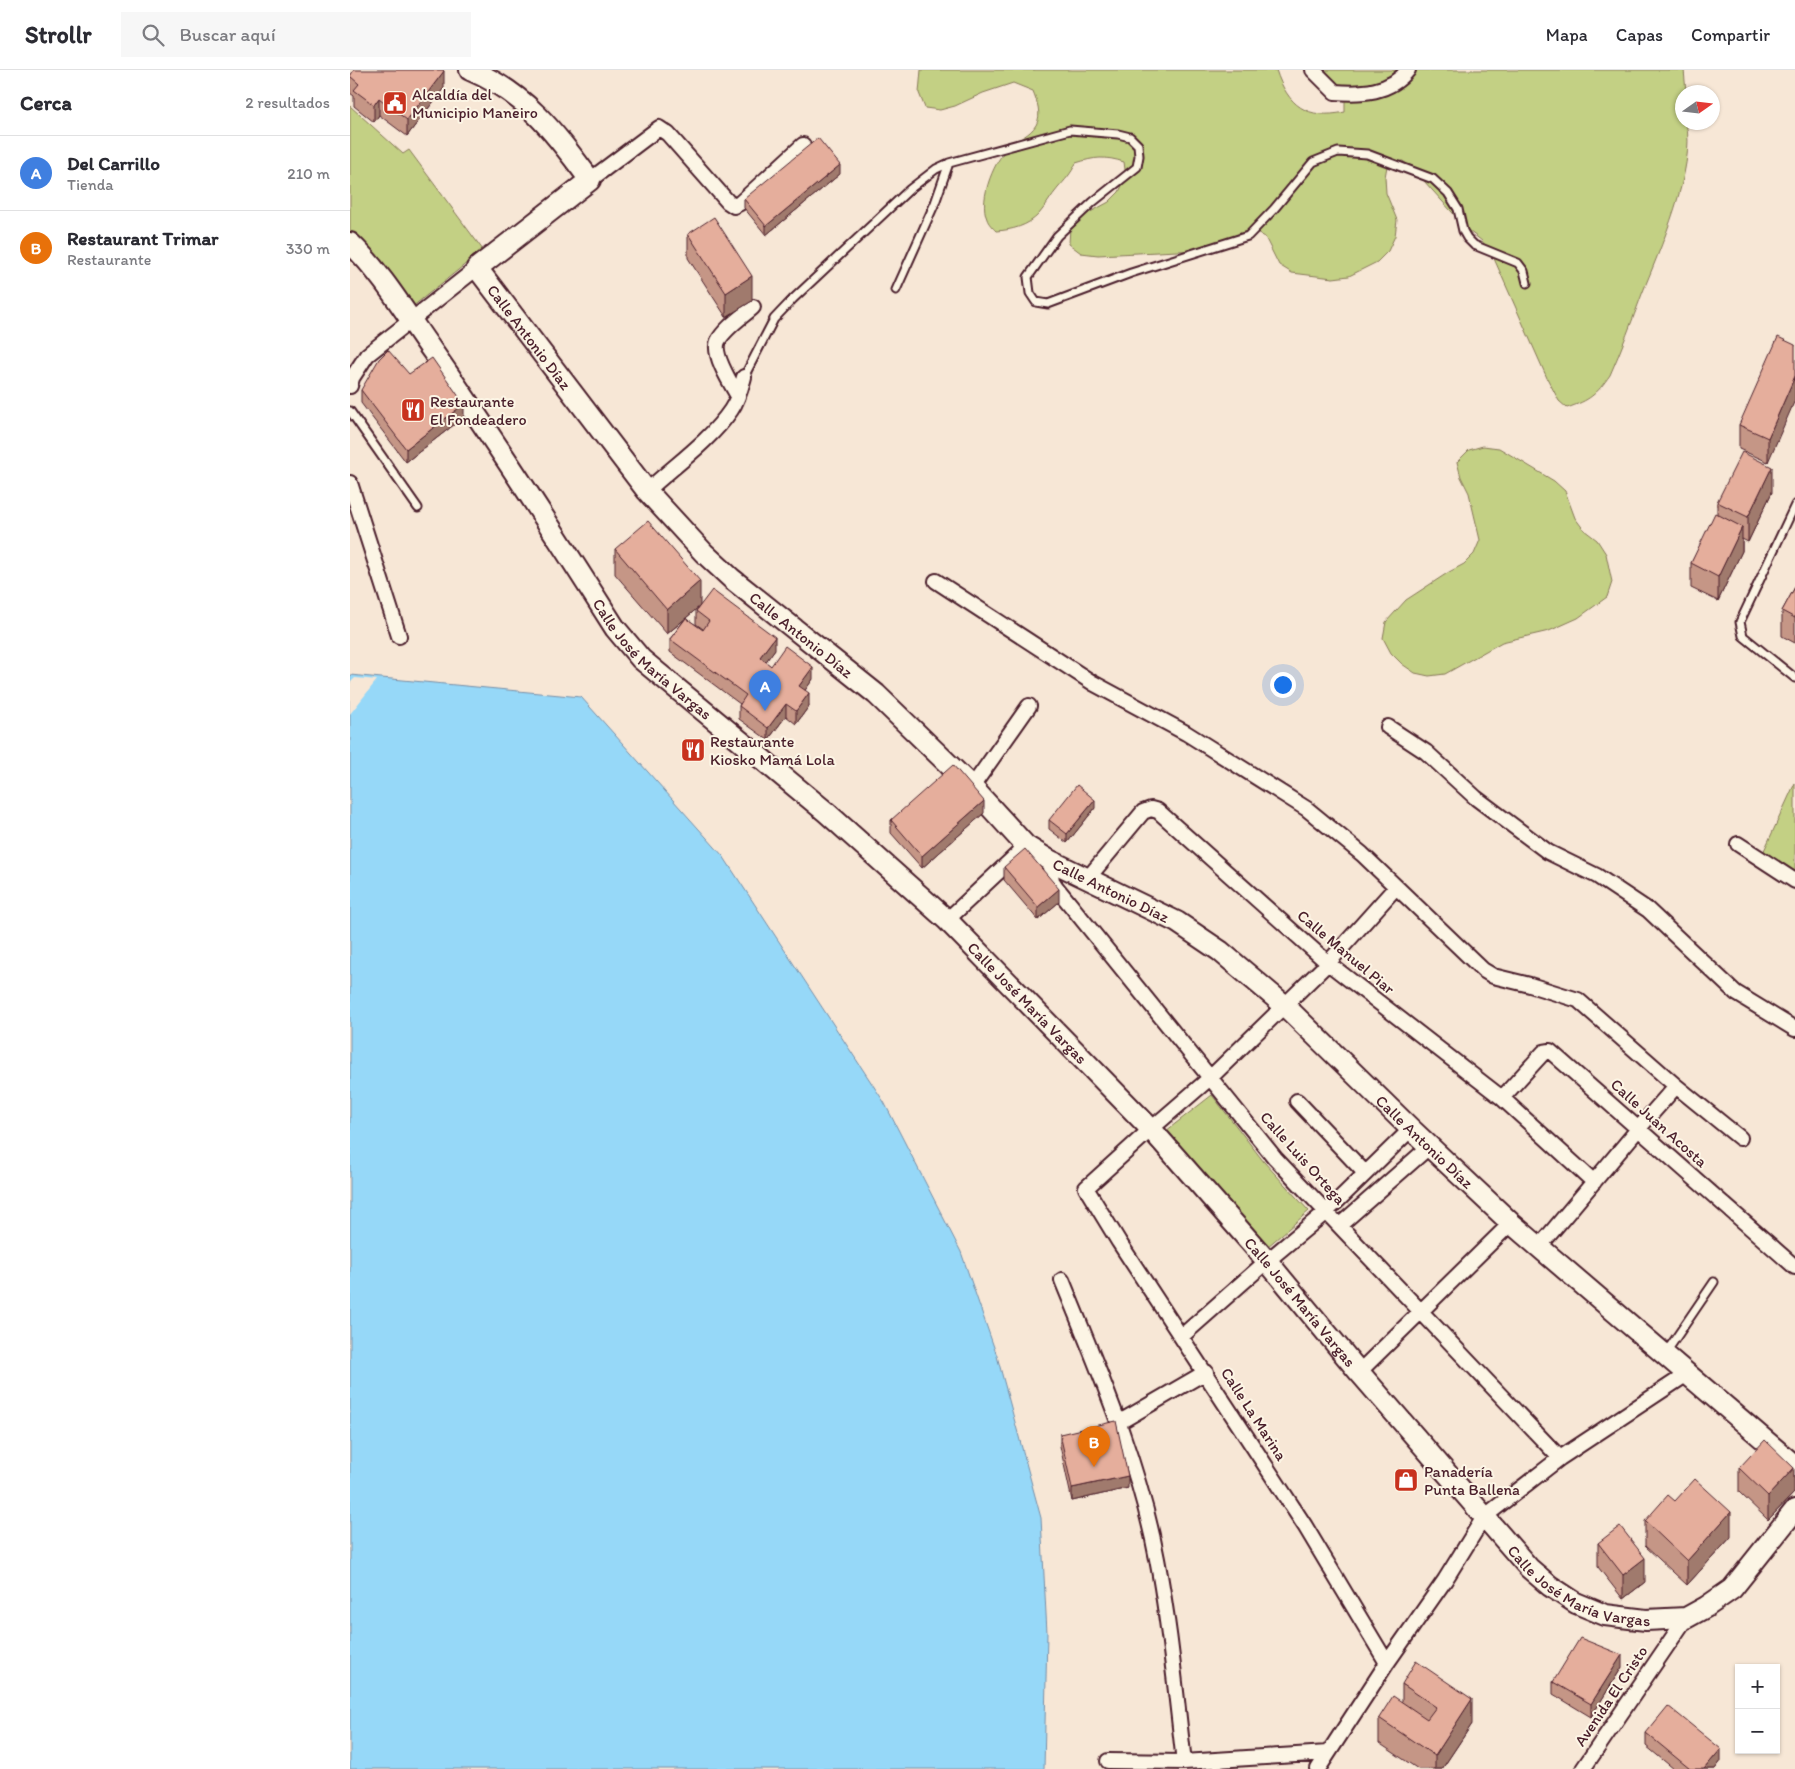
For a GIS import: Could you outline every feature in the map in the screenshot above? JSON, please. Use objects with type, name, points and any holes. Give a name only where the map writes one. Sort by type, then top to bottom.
[{"type":"street","points":[[470,70],[506,88],[532,110],[559,138],[590,180]]},
{"type":"street","points":[[1313,70],[1335,92],[1361,94],[1375,91],[1396,82],[1408,70]]},
{"type":"street","points":[[350,386],[352,378],[367,355],[659,128],[668,134],[728,202],[734,206],[740,203],[803,145]]},
{"type":"street","name":"Calle José María Vargas","points":[[350,243],[359,251],[382,280],[480,419],[615,628],[641,659],[826,812],[947,920],[1150,1129],[1267,1261],[1359,1372],[1529,1568],[1550,1586],[1576,1603],[1605,1615],[1625,1619],[1666,1620],[1686,1618]]},
{"type":"street","name":"Calle Antonio Díaz","points":[[477,268],[647,491],[711,560],[732,579],[876,694],[972,787],[1026,846],[1049,860],[1177,922],[1220,951],[1284,1006],[1511,1223],[1795,1466]]},
{"type":"street","points":[[738,396],[726,375],[717,354],[717,347],[724,333],[753,307]]},
{"type":"street","points":[[647,491],[712,433],[731,409],[738,396],[744,377]]},
{"type":"street","points":[[350,483],[399,636]]},
{"type":"street","points":[[936,581],[1093,683],[1186,733],[1307,809],[1362,854],[1483,970],[1493,976],[1578,1000],[1676,1086],[1740,1138]]},
{"type":"street","points":[[972,787],[1029,706]]},
{"type":"street","points":[[1388,727],[1426,752],[1476,798],[1548,852],[1597,876],[1648,910],[1736,993],[1795,1029]]},
{"type":"street","name":"Calle Manuel Piar","points":[[1088,878],[1143,812],[1151,809],[1158,810],[1328,963],[1502,1098],[1594,1182]]},
{"type":"street","points":[[1738,844],[1795,881]]},
{"type":"street","points":[[947,920],[1026,846]]},
{"type":"street","name":"Calle Luis Ortega","points":[[1049,860],[1052,881],[1056,887],[1275,1158],[1560,1458]]},
{"type":"street","points":[[1150,1129],[1210,1078],[1328,963],[1396,887]]},
{"type":"street","name":"Calle Juan Acosta","points":[[1502,1098],[1544,1052],[1550,1051],[1795,1267]]},
{"type":"street","points":[[1539,1247],[1676,1086]]},
{"type":"street","points":[[1297,1101],[1365,1173]]},
{"type":"street","name":"Calle La Marina","points":[[1150,1129],[1086,1188],[1119,1242],[1206,1372],[1240,1428],[1305,1526],[1387,1663]]},
{"type":"street","points":[[1182,1336],[1327,1211],[1411,1129]]},
{"type":"street","points":[[1340,1225],[1430,1146]]},
{"type":"street","points":[[1359,1372],[1511,1223]]},
{"type":"street","points":[[1062,1280],[1118,1423],[1139,1488],[1157,1558],[1168,1625],[1184,1762]]},
{"type":"street","points":[[1118,1423],[1206,1372]]},
{"type":"street","points":[[1318,1769],[1387,1663],[1445,1580],[1484,1517],[1560,1458],[1687,1374]]},
{"type":"street","points":[[1686,1618],[1732,1589],[1795,1510]]},
{"type":"street","name":"Avenida El Cristo","points":[[1582,1769],[1686,1618]]},
{"type":"street","points":[[1108,1762],[1161,1766],[1184,1762],[1328,1754]]},
{"type":"lane","points":[[744,377],[774,320],[793,299],[910,189],[936,169],[949,163],[1070,130],[1118,134],[1130,137],[1138,145],[1139,156],[1137,166],[1093,202],[1057,236],[1028,277],[1030,293],[1036,302],[1048,304],[1131,273],[1248,236],[1274,209],[1313,162],[1338,152],[1367,154],[1433,179],[1448,193],[1458,209],[1463,231],[1467,238],[1474,245],[1518,263],[1524,271],[1528,283]]},
{"type":"lane","points":[[896,290],[935,203],[949,163]]},
{"type":"lane","points":[[350,411],[418,508]]},
{"type":"lane","points":[[1795,505],[1740,622],[1743,636],[1795,678]]},
{"type":"lane","points":[[1664,1355],[1714,1282]]},
{"type":"green space","points":[[921,70],[1276,70],[1286,93],[1301,108],[1320,114],[1332,114],[1345,112],[1345,96],[1335,80],[1322,70],[1684,70],[1685,85],[1675,85],[1675,130],[1687,130],[1688,141],[1681,185],[1666,233],[1610,375],[1592,396],[1567,408],[1559,401],[1547,378],[1492,254],[1482,241],[1469,231],[1415,171],[1403,161],[1388,161],[1385,177],[1386,193],[1397,220],[1395,236],[1388,251],[1377,262],[1349,276],[1333,278],[1292,273],[1279,265],[1265,237],[1252,229],[1226,241],[1197,250],[1098,255],[1081,253],[1069,244],[1070,227],[1081,217],[1109,202],[1119,192],[1126,177],[1124,162],[1100,158],[1076,163],[1068,177],[1035,218],[1019,227],[996,231],[988,222],[985,211],[986,190],[994,168],[1006,150],[1028,134],[1038,121],[1039,112],[1033,91],[1013,83],[940,110],[925,108],[919,93]]},
{"type":"green space","points":[[350,106],[403,154],[409,150],[483,250],[412,307],[350,234]]},
{"type":"green space","points":[[1483,446],[1499,448],[1554,481],[1565,491],[1575,518],[1584,530],[1597,540],[1606,554],[1612,582],[1607,597],[1578,618],[1549,631],[1502,642],[1445,674],[1429,676],[1415,673],[1391,653],[1383,638],[1386,622],[1406,600],[1464,564],[1474,554],[1480,540],[1469,493],[1461,477],[1457,462],[1469,450]]},
{"type":"green space","points":[[1795,783],[1795,874],[1762,855]]},
{"type":"green space","points":[[1212,1095],[1264,1162],[1309,1211],[1267,1247],[1166,1131]]},
{"type":"water","points":[[350,675],[581,697],[723,856],[884,1102],[961,1252],[997,1356],[1041,1518],[1047,1633],[1044,1769],[350,1769]]},
{"type":"pier","points":[[355,678],[377,680],[350,714],[350,683]]},
{"type":"building","name":"Alcaldía del Municipio Maneiro","points":[[354,70],[444,71],[407,120],[379,98],[374,105],[354,90],[359,84],[350,76]]},
{"type":"building","points":[[818,138],[840,165],[766,226],[744,199]]},
{"type":"building","points":[[714,217],[752,276],[726,293],[688,234]]},
{"type":"building","points":[[1778,337],[1795,345],[1795,376],[1768,438],[1739,425]]},
{"type":"building","name":"Restaurante El Fondeadero","points":[[388,350],[409,374],[432,358],[464,404],[406,449],[361,390],[379,359]]},
{"type":"building","points":[[1742,452],[1772,467],[1748,517],[1717,502]]},
{"type":"building","points":[[1715,513],[1742,527],[1718,577],[1691,563]]},
{"type":"building","points":[[648,521],[700,581],[667,610],[615,549]]},
{"type":"building","points":[[1795,587],[1795,618],[1782,611]]},
{"type":"building","points":[[712,590],[775,637],[760,657],[771,666],[785,646],[813,667],[799,686],[809,693],[796,711],[786,704],[768,728],[739,706],[746,695],[670,639],[686,618],[703,630],[709,621],[696,611]]},
{"type":"building","points":[[953,765],[984,801],[922,856],[891,820]]},
{"type":"building","points":[[1077,785],[1095,800],[1067,834],[1049,820]]},
{"type":"building","points":[[1025,849],[1059,889],[1038,907],[1004,867]]},
{"type":"building","points":[[1116,1421],[1128,1476],[1072,1488],[1060,1434]]},
{"type":"building","points":[[1765,1440],[1794,1468],[1768,1496],[1739,1468]]},
{"type":"building","points":[[1695,1479],[1731,1512],[1687,1561],[1645,1521],[1668,1495],[1675,1501]]},
{"type":"building","points":[[1620,1526],[1645,1558],[1623,1575],[1598,1543]]},
{"type":"building","points":[[1580,1638],[1622,1655],[1591,1704],[1553,1682]]},
{"type":"building","points":[[1416,1661],[1472,1699],[1435,1756],[1379,1718],[1393,1696],[1427,1719],[1436,1707],[1402,1684]]},
{"type":"building","points":[[1668,1706],[1721,1749],[1704,1769],[1690,1769],[1646,1733]]},
{"type":"place","name":"Alcaldía del Municipio Maneiro","points":[[395,103]]},
{"type":"place","name":"Restaurante El Fondeadero","points":[[413,410]]},
{"type":"place","name":"Del Carrillo","points":[[765,711]]},
{"type":"place","name":"Restaurante Kiosko Mamá Lola","points":[[693,750]]},
{"type":"place","name":"Restaurant Trimar","points":[[1094,1467]]},
{"type":"place","name":"Panadería Punta Ballena","points":[[1406,1480]]}]
